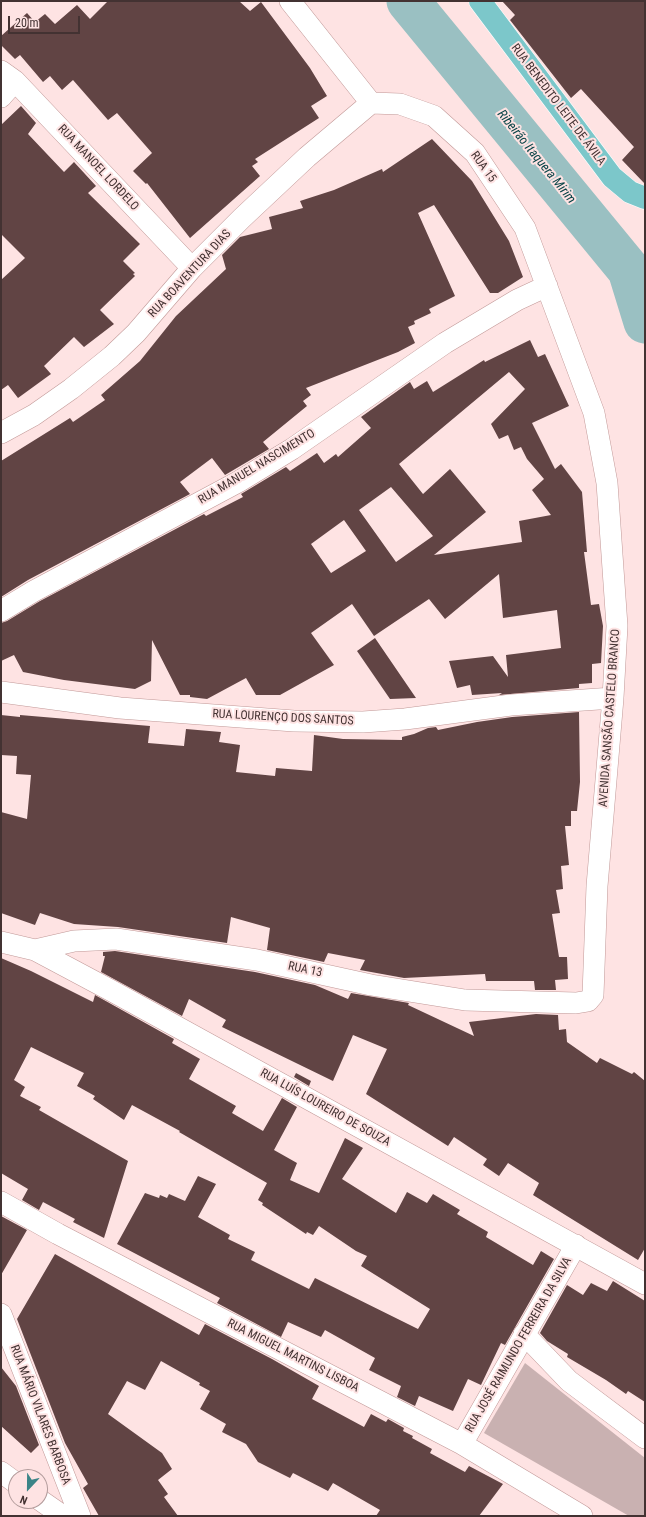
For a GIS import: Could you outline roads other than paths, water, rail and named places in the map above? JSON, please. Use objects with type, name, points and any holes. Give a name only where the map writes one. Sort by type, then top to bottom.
[{"type":"main road","name":"RUA BENEDITO LEITE DE ÁVILA","points":[[480,1],[612,177],[630,192],[645,198]]},
{"type":"street","points":[[290,1],[371,102]]},
{"type":"street","points":[[1,97],[8,76]]},
{"type":"street","name":"RUA MANOEL LORDELO","points":[[8,76],[192,268]]},
{"type":"street","name":"RUA BOAVENTURA DIAS","points":[[1,433],[34,414],[65,393],[112,356],[136,333],[192,268],[307,157],[371,102]]},
{"type":"street","name":"RUA 15","points":[[371,102],[400,104],[434,116],[475,153],[525,228],[547,286]]},
{"type":"street","name":"RUA MANUEL NASCIMENTO","points":[[1,611],[34,591],[238,482],[278,458],[445,343],[517,300],[547,286]]},
{"type":"street","name":"AVENIDA SANSÃO CASTELO BRANCO","points":[[547,286],[594,413],[607,483],[617,626],[613,698],[597,886],[593,995],[588,1001],[576,1003]]},
{"type":"street","name":"RUA LOURENÇO DOS SANTOS","points":[[1,692],[150,710],[294,721],[363,722],[405,719],[511,705],[613,698]]},
{"type":"street","name":"RUA 13","points":[[35,950],[74,941],[116,939],[257,960],[371,985],[465,1000],[576,1003]]},
{"type":"street","name":"RUA LUÍS LOUREIRO DE SOUZA","points":[[1,942],[35,950],[645,1284]]},
{"type":"street","name":"RUA MIGUEL MARTINS LISBOA","points":[[1,1202],[58,1234],[462,1444],[582,1516]]},
{"type":"street","name":"RUA JOSÉ RAIMUNDO FERREIRA DA SILVA","points":[[462,1444],[576,1246]]},
{"type":"street","name":"RUA MÁRIO VILARES BARBOSA","points":[[1,1314],[80,1516]]},
{"type":"street","points":[[524,1334],[569,1381],[645,1438]]},
{"type":"street","points":[[48,1506],[63,1516]]},
{"type":"waterway","name":"Ribeirão Itaquera Mirim","points":[[408,1],[629,270],[645,322]]}]
